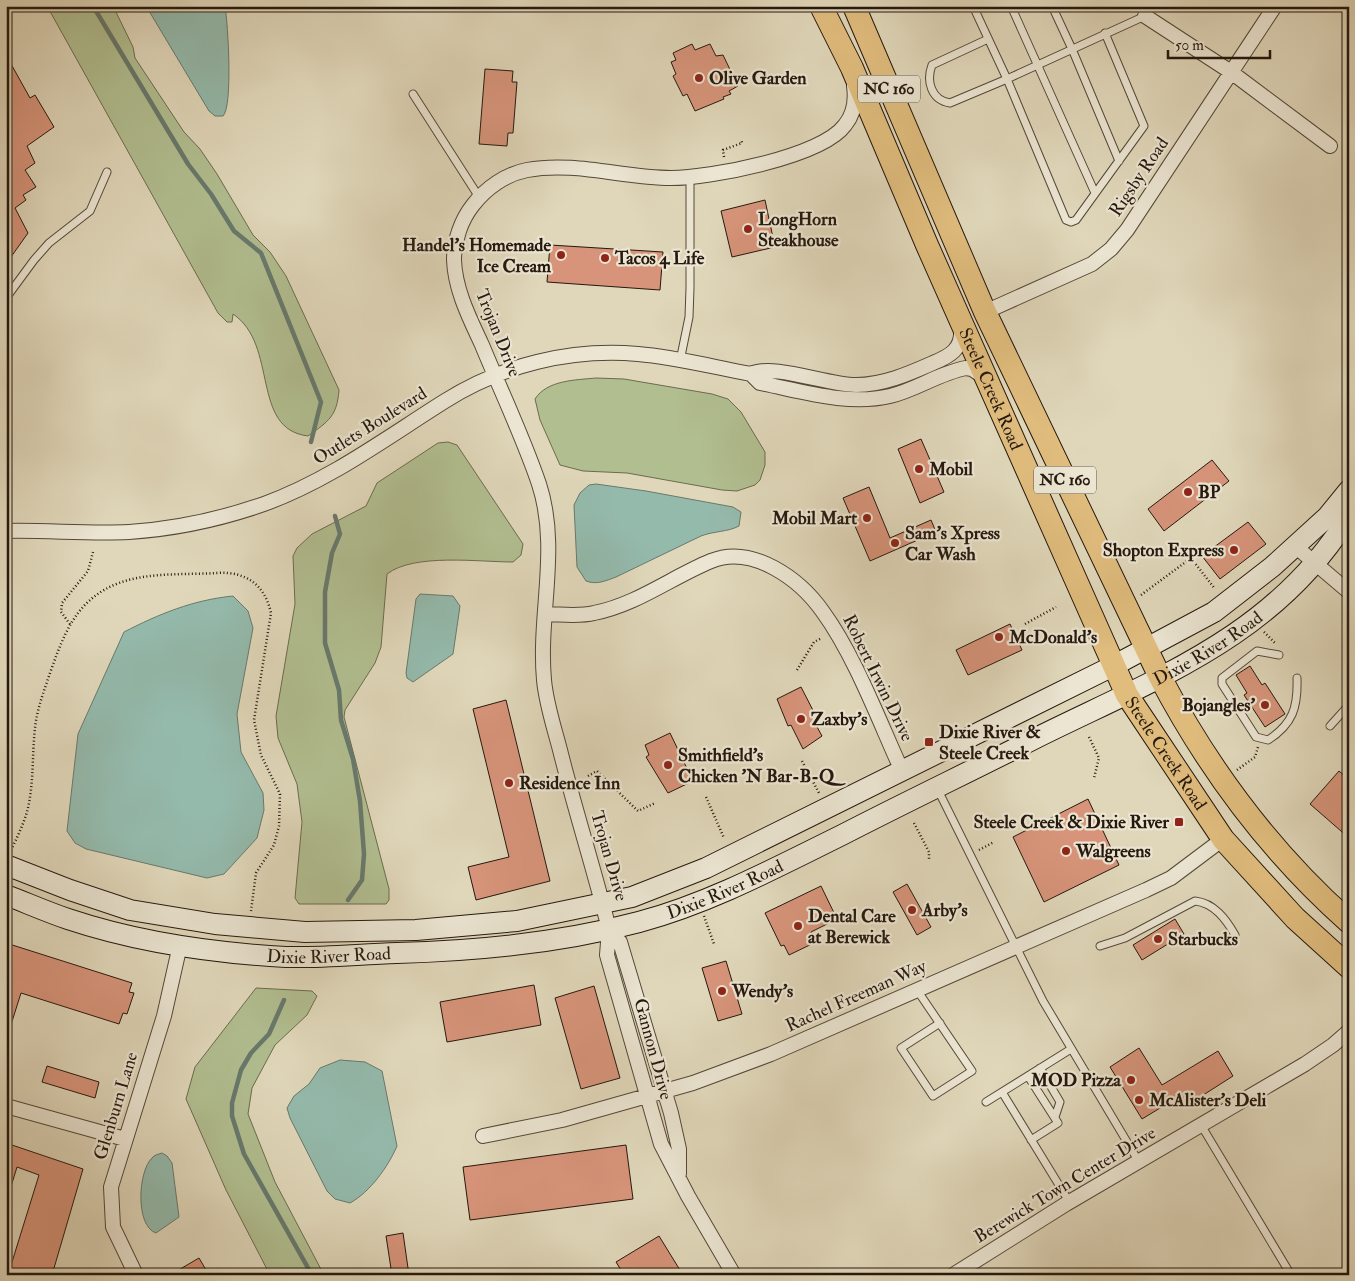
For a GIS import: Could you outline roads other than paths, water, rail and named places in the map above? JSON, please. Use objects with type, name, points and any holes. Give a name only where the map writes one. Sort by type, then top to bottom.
[{"type":"main road","name":"Steele Creek Road","points":[[821,6],[852,68],[927,245],[1127,695],[1224,839],[1295,918],[1349,967]]},
{"type":"main road","name":"Steele Creek Road","points":[[854,6],[984,312],[1160,677],[1189,732],[1230,793],[1294,867],[1349,922]]},
{"type":"main road","points":[[927,245],[943,250],[973,312],[978,314],[984,312]]},
{"type":"street","name":"Rigsby Road","points":[[984,312],[1092,264],[1110,249],[1127,230],[1275,6]]},
{"type":"street","points":[[1148,11],[1330,146]]},
{"type":"street","name":"Trojan Drive","points":[[606,917],[564,768],[544,681],[549,539],[546,513],[538,482],[459,290],[455,268],[456,244],[459,230],[479,197],[508,176],[536,169],[554,168],[669,178],[690,177],[760,165],[808,149],[838,134],[845,126],[854,107],[855,95],[852,68]]},
{"type":"street","name":"Outlets Boulevard","points":[[6,531],[129,532],[203,521],[239,512],[321,479],[347,465],[446,400],[494,376],[526,365],[577,355],[624,353],[750,374],[765,370],[855,385],[889,380],[908,374],[952,354],[957,349],[961,337],[960,319]]},
{"type":"street","name":"Outlets Boulevard","points":[[750,374],[760,383],[850,398],[888,396],[910,390],[966,368],[978,372],[987,380]]},
{"type":"street","name":"Dixie River Road","points":[[6,895],[69,919],[180,945],[248,954],[292,957],[454,952],[521,946],[606,917],[632,897],[706,868],[1113,666],[1214,612],[1246,588],[1295,546],[1327,517],[1349,490]]},
{"type":"street","name":"Dixie River Road","points":[[9,858],[70,890],[130,910],[267,930],[305,932],[416,930],[517,921],[606,917],[640,922],[769,871],[1127,695],[1219,645],[1248,626],[1282,599],[1314,562],[1349,516]]},
{"type":"street","points":[[1295,546],[1349,592]]},
{"type":"street","name":"Robert Irwin Drive","points":[[545,614],[592,614],[620,606],[717,559],[736,556],[757,559],[768,564],[794,583],[822,610],[843,646],[902,771]]},
{"type":"street","name":"Rachel Freeman Way","points":[[483,1136],[562,1120],[693,1083],[771,1054],[1016,945],[1153,887],[1171,878],[1224,839]]},
{"type":"street","name":"Gannon Drive","points":[[606,917],[620,942],[664,1090],[679,1149],[679,1174]]},
{"type":"street","name":"Gannon Drive","points":[[606,917],[607,955],[661,1144],[679,1174],[688,1196],[734,1275]]},
{"type":"street","name":"Glenburn Lane","points":[[136,1275],[113,1227],[111,1187],[164,1016],[180,945]]},
{"type":"street","name":"Berewick Town Center Drive","points":[[953,1275],[1138,1162],[1305,1064],[1333,1045],[1349,1031]]},
{"type":"street","points":[[6,1106],[125,1139]]},
{"type":"lane","points":[[973,6],[1007,79],[1066,220],[1071,222],[1076,220],[1144,126],[1105,33]]},
{"type":"lane","points":[[1011,6],[1095,193]]},
{"type":"lane","points":[[1052,6],[1072,48],[1119,161]]},
{"type":"lane","points":[[988,39],[932,65],[928,78],[934,95],[940,102],[950,103],[1007,79],[1148,11]]},
{"type":"lane","points":[[413,94],[479,197]]},
{"type":"lane","points":[[6,298],[49,243],[90,211],[107,172]]},
{"type":"lane","points":[[680,361],[689,317],[690,177]]},
{"type":"lane","points":[[1280,653],[1257,651],[1222,678],[1222,684],[1254,735],[1268,740],[1276,734],[1295,712],[1298,697],[1297,678]]},
{"type":"lane","points":[[1330,726],[1349,705]]},
{"type":"lane","points":[[937,788],[1043,1001],[1138,1162]]},
{"type":"lane","points":[[1100,946],[1125,938],[1195,901],[1204,902],[1213,907],[1228,923],[1235,934]]},
{"type":"lane","points":[[917,990],[940,1023],[972,1071],[933,1096],[901,1048],[940,1023]]},
{"type":"lane","points":[[986,1102],[1071,1048]]},
{"type":"lane","points":[[1040,1068],[1060,1102],[1055,1117]]},
{"type":"lane","points":[[1028,1076],[1058,1123],[1031,1140]]},
{"type":"lane","points":[[1002,1092],[1070,1203]]},
{"type":"lane","points":[[1201,1125],[1291,1275]]},
{"type":"waterway","points":[[93,6],[188,164],[211,194],[234,231],[261,253],[321,402],[311,442]]},
{"type":"waterway","points":[[335,516],[340,534],[332,553],[325,592],[325,643],[339,690],[341,720],[353,759],[360,801],[364,854],[362,880],[348,900]]},
{"type":"waterway","points":[[284,1000],[269,1034],[251,1053],[241,1070],[232,1103],[232,1116],[244,1154],[312,1275]]},
{"type":"place","name":"Olive Garden","points":[[699,78]]},
{"type":"place","name":"LongHorn Steakhouse","points":[[748,229]]},
{"type":"place","name":"Handel's Homemade Ice Cream","points":[[561,255]]},
{"type":"place","name":"Tacos 4 Life","points":[[605,258]]},
{"type":"place","name":"Mobil","points":[[919,469]]},
{"type":"place","name":"BP","points":[[1188,492]]},
{"type":"place","name":"Mobil Mart","points":[[867,518]]},
{"type":"place","name":"Sam's Xpress Car Wash","points":[[895,543]]},
{"type":"place","name":"Shopton Express","points":[[1234,550]]},
{"type":"place","name":"McDonald's","points":[[999,637]]},
{"type":"place","name":"Bojangles'","points":[[1265,705]]},
{"type":"place","name":"Zaxby's","points":[[801,719]]},
{"type":"place","name":"Dixie River & Steele Creek","points":[[929,742]]},
{"type":"place","name":"Smithfield's Chicken 'N Bar-B-Q","points":[[668,765]]},
{"type":"place","name":"Residence Inn","points":[[509,783]]},
{"type":"place","name":"Steele Creek & Dixie River","points":[[1179,822]]},
{"type":"place","name":"Walgreens","points":[[1066,851]]},
{"type":"place","name":"Arby's","points":[[912,910]]},
{"type":"place","name":"Dental Care at Berewick","points":[[798,926]]},
{"type":"place","name":"Starbucks","points":[[1158,939]]},
{"type":"place","name":"Wendy's","points":[[722,991]]},
{"type":"place","name":"MOD Pizza","points":[[1131,1080]]},
{"type":"place","name":"McAlister's Deli","points":[[1139,1100]]}]
